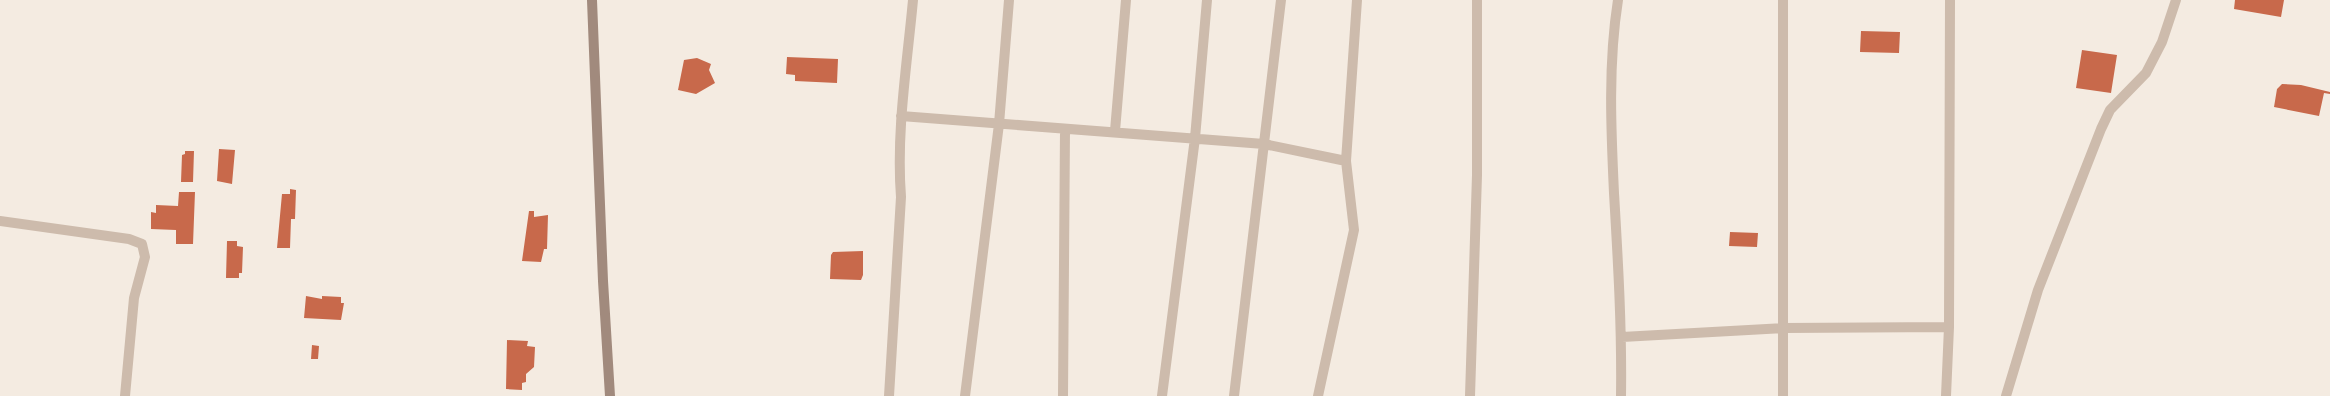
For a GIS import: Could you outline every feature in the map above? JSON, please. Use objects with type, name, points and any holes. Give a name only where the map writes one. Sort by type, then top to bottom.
[{"type":"main road","points":[[592,0],[603,281],[610,396]]},
{"type":"street","points":[[889,396],[902,197],[900,173],[902,116],[913,0]]},
{"type":"street","points":[[965,396],[999,124],[1010,0]]},
{"type":"street","points":[[1115,131],[1126,0]]},
{"type":"street","points":[[1162,396],[1196,138],[1206,0]]},
{"type":"street","points":[[1234,396],[1281,0]]},
{"type":"street","points":[[1318,396],[1354,230],[1346,161],[1357,0]]},
{"type":"street","points":[[1470,396],[1477,175],[1477,0]]},
{"type":"street","points":[[1618,0],[1614,22],[1611,128],[1622,337],[1621,396]]},
{"type":"street","points":[[1783,0],[1783,396]]},
{"type":"street","points":[[1946,396],[1949,327],[1950,0]]},
{"type":"street","points":[[2006,396],[2038,290],[2101,129],[2110,110],[2146,73],[2162,42],[2176,0]]},
{"type":"street","points":[[902,116],[1065,130],[1115,131],[1264,144],[1346,161]]},
{"type":"street","points":[[1063,396],[1065,130]]},
{"type":"street","points":[[0,221],[129,239],[142,244],[145,258],[134,298],[125,396]]},
{"type":"street","points":[[1622,337],[1784,328],[1949,327]]},
{"type":"building","points":[[2235,0],[2284,0],[2281,17],[2234,9]]},
{"type":"building","points":[[1861,31],[1900,32],[1899,53],[1860,52]]},
{"type":"building","points":[[2082,50],[2117,55],[2111,93],[2076,88]]},
{"type":"building","points":[[787,57],[838,59],[837,83],[795,81],[795,75],[786,74]]},
{"type":"building","points":[[697,58],[711,64],[709,70],[715,83],[696,94],[678,90],[684,60]]},
{"type":"building","points":[[2282,84],[2301,85],[2330,92],[2330,94],[2324,93],[2319,116],[2274,107],[2277,89]]},
{"type":"building","points":[[219,149],[235,150],[232,184],[217,181]]},
{"type":"building","points":[[185,151],[194,151],[193,182],[181,182],[182,155],[185,154]]},
{"type":"building","points":[[290,189],[296,190],[295,219],[291,219],[290,248],[277,248],[282,194],[290,194]]},
{"type":"building","points":[[179,192],[195,192],[193,244],[176,244],[176,230],[151,229],[151,212],[156,213],[156,205],[178,206]]},
{"type":"building","points":[[529,211],[534,211],[534,217],[548,215],[547,249],[544,249],[541,262],[522,261]]},
{"type":"building","points":[[1730,232],[1758,233],[1757,247],[1729,246]]},
{"type":"building","points":[[227,241],[237,241],[237,246],[243,247],[242,273],[239,273],[239,278],[226,278]]},
{"type":"building","points":[[863,251],[863,275],[861,280],[830,279],[831,255],[833,252]]},
{"type":"building","points":[[306,296],[322,299],[322,296],[341,297],[341,303],[344,303],[341,320],[304,318]]},
{"type":"building","points":[[507,340],[528,341],[527,346],[535,347],[534,367],[526,374],[526,382],[522,383],[522,390],[506,389]]},
{"type":"building","points":[[312,345],[319,346],[318,359],[311,359]]}]
